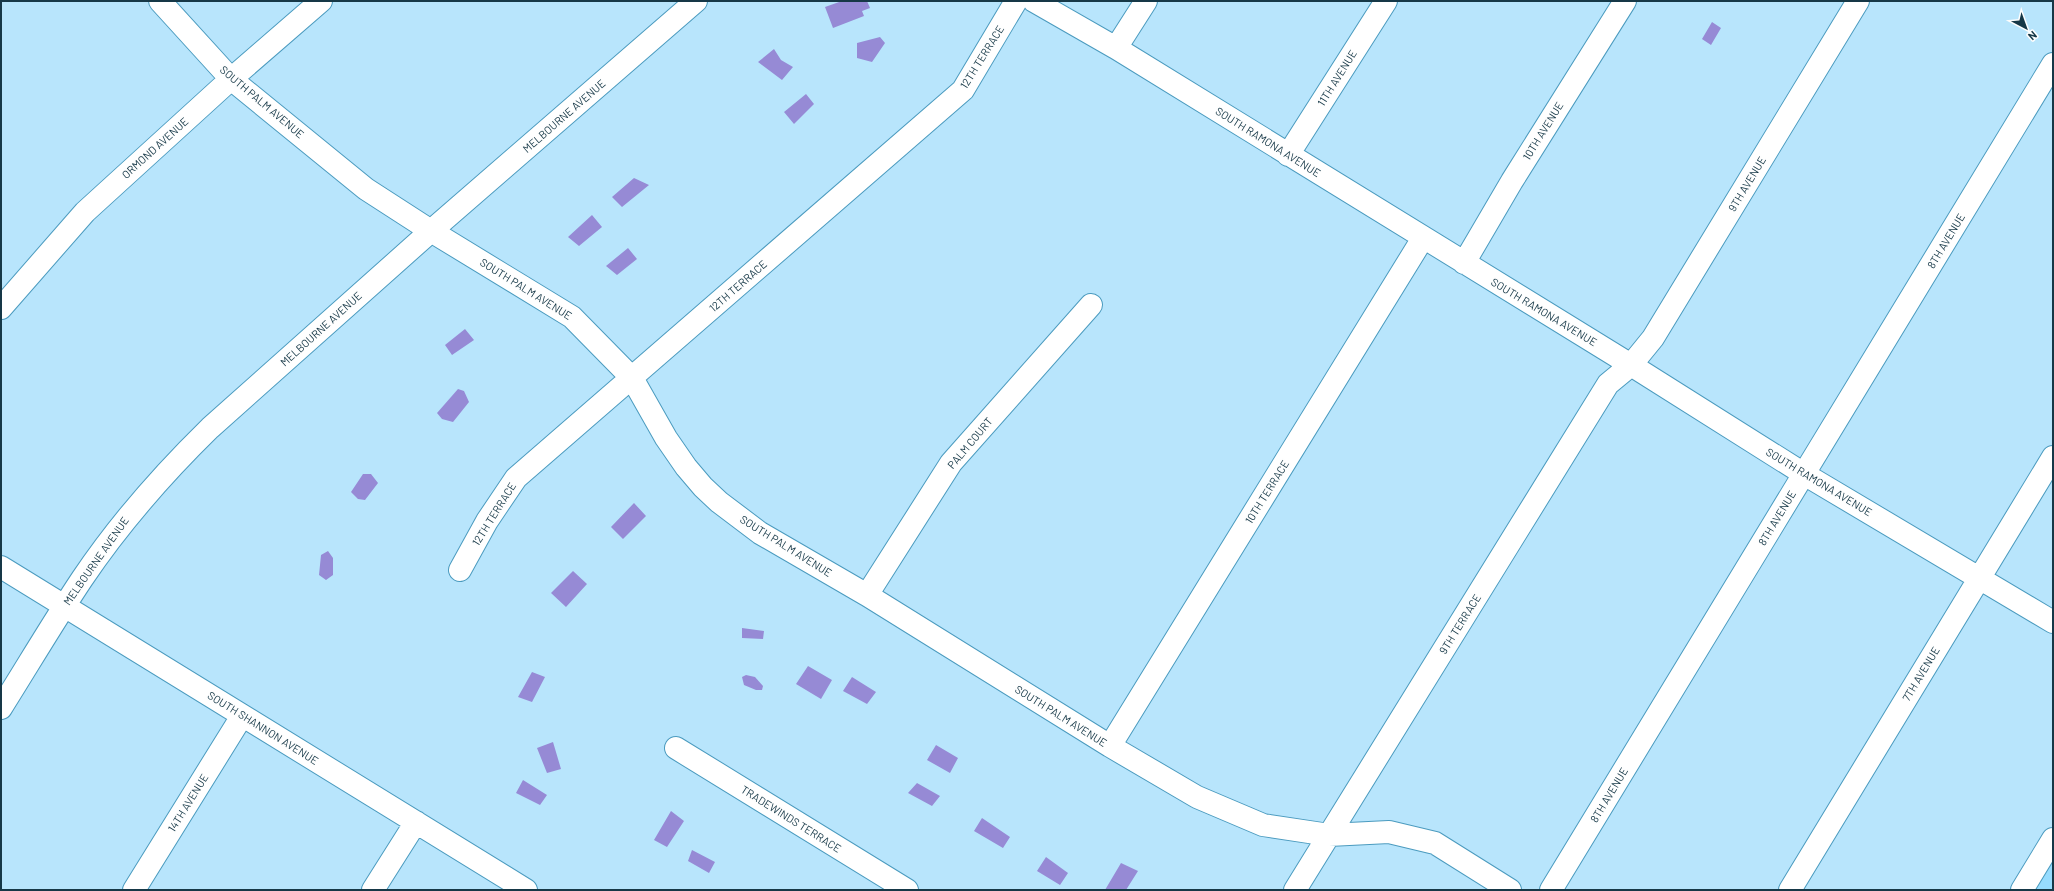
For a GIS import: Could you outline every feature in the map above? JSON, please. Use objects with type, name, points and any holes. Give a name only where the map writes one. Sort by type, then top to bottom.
[{"type":"street","name":"SOUTH PALM AVENUE","points":[[160,1],[231,79],[366,189],[431,231],[572,317],[632,378],[666,438],[686,467],[719,502],[760,533],[867,596],[1110,746],[1197,797],[1264,825],[1329,835],[1389,832],[1435,843],[1510,890]]},
{"type":"street","name":"ORMOND AVENUE","points":[[1,308],[85,212],[231,79],[321,1]]},
{"type":"street","name":"MELBOURNE AVENUE","points":[[1,708],[83,578],[134,509],[185,452],[431,231],[696,1]]},
{"type":"street","name":"12TH TERRACE","points":[[460,570],[487,520],[516,478],[963,90],[1016,1]]},
{"type":"street","name":"SOUTH RAMONA AVENUE","points":[[1034,1],[1116,48],[1631,365],[1804,474],[2053,622]]},
{"type":"street","points":[[1116,48],[1146,1]]},
{"type":"street","name":"11TH AVENUE","points":[[1288,155],[1386,1]]},
{"type":"street","name":"10TH AVENUE","points":[[1464,263],[1516,174],[1625,1]]},
{"type":"street","name":"9TH AVENUE","points":[[1631,365],[1653,338],[1858,1]]},
{"type":"street","name":"8TH AVENUE","points":[[1551,890],[2053,64]]},
{"type":"street","name":"10TH TERRACE","points":[[1110,746],[1423,238]]},
{"type":"street","name":"PALM COURT","points":[[867,596],[951,463],[1091,305]]},
{"type":"street","name":"9TH TERRACE","points":[[1295,890],[1608,384],[1631,365]]},
{"type":"street","name":"7TH AVENUE","points":[[1790,890],[1979,577],[2053,458]]},
{"type":"street","name":"SOUTH SHANNON AVENUE","points":[[1,566],[526,890]]},
{"type":"street","name":"14TH AVENUE","points":[[134,890],[242,716]]},
{"type":"street","name":"TRADEWINDS TERRACE","points":[[676,748],[907,890]]},
{"type":"street","points":[[373,890],[416,822]]},
{"type":"street","points":[[2022,890],[2053,839]]},
{"type":"shaded area","points":[[842,1],[867,1],[870,8],[862,11],[864,16],[833,28],[825,7]]},
{"type":"shaded area","points":[[1712,22],[1721,28],[1711,45],[1702,39]]},
{"type":"shaded area","points":[[880,37],[885,43],[872,62],[857,58],[857,43]]},
{"type":"shaded area","points":[[774,49],[781,60],[793,67],[782,80],[758,62]]},
{"type":"shaded area","points":[[806,94],[814,104],[794,124],[784,112]]},
{"type":"shaded area","points":[[634,178],[649,185],[622,207],[612,197]]},
{"type":"shaded area","points":[[592,215],[602,227],[579,246],[568,237]]},
{"type":"shaded area","points":[[628,248],[637,259],[617,275],[606,266]]},
{"type":"shaded area","points":[[465,329],[474,340],[452,355],[445,345]]},
{"type":"shaded area","points":[[458,389],[464,391],[469,402],[453,422],[442,419],[437,413]]},
{"type":"shaded area","points":[[363,474],[371,474],[378,483],[365,500],[358,499],[351,492]]},
{"type":"shaded area","points":[[634,503],[646,516],[623,539],[611,527]]},
{"type":"shaded area","points":[[328,551],[333,558],[333,575],[326,580],[319,575],[321,555]]},
{"type":"shaded area","points":[[573,571],[587,584],[566,607],[551,593]]},
{"type":"shaded area","points":[[742,628],[764,631],[763,639],[742,638]]},
{"type":"shaded area","points":[[808,666],[832,680],[821,699],[796,684]]},
{"type":"shaded area","points":[[532,672],[545,677],[532,702],[518,697]]},
{"type":"shaded area","points":[[746,675],[755,677],[763,686],[762,690],[756,690],[744,685],[742,677]]},
{"type":"shaded area","points":[[852,677],[876,692],[867,704],[843,691]]},
{"type":"shaded area","points":[[553,742],[561,769],[547,773],[537,748]]},
{"type":"shaded area","points":[[936,745],[958,758],[950,773],[927,760]]},
{"type":"shaded area","points":[[523,780],[547,795],[540,805],[516,793]]},
{"type":"shaded area","points":[[917,783],[940,796],[932,806],[908,793]]},
{"type":"shaded area","points":[[671,811],[684,821],[667,847],[654,840]]},
{"type":"shaded area","points":[[982,818],[1010,837],[1003,848],[974,831]]},
{"type":"shaded area","points":[[692,850],[715,862],[709,873],[688,861]]},
{"type":"shaded area","points":[[1046,857],[1068,873],[1060,885],[1037,871]]},
{"type":"shaded area","points":[[2053,858],[2053,890],[2034,890]]},
{"type":"shaded area","points":[[1121,863],[1138,871],[1126,890],[1105,890]]}]
